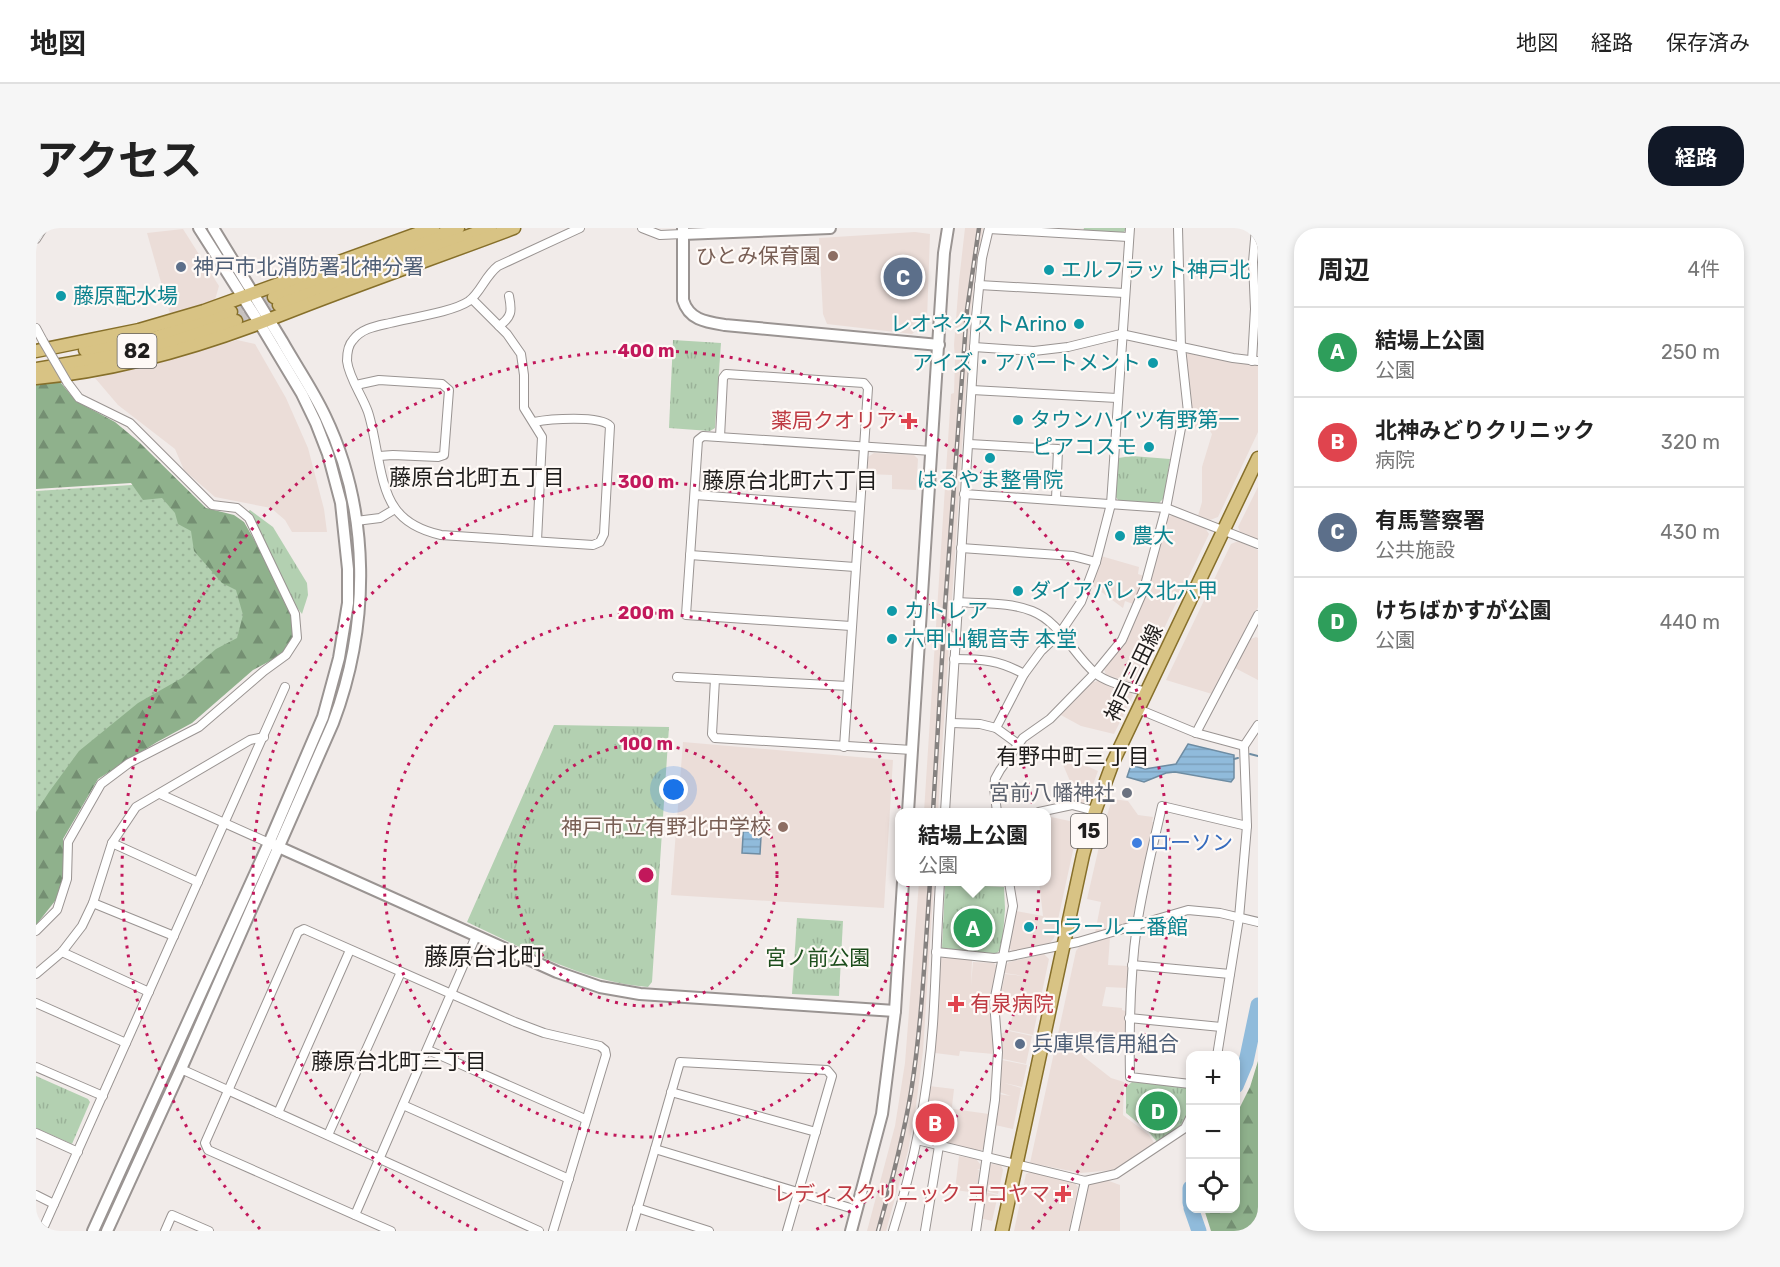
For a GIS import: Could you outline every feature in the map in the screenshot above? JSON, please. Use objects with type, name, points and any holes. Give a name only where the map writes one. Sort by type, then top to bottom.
[{"type":"main road","points":[[40,346],[139,330],[204,311],[433,228]]},
{"type":"main road","points":[[458,228],[276,301],[490,228]]},
{"type":"main road","points":[[36,378],[93,371],[138,362],[265,322],[514,228]]},
{"type":"main road","name":"82","points":[[36,358],[157,337],[234,317],[170,343],[131,353],[36,369]]},
{"type":"main road","name":"神戸三田線","points":[[1002,1231],[1095,811],[1109,771],[1258,458]]},
{"type":"street","points":[[36,239],[43,228]]},
{"type":"street","points":[[93,1231],[333,723],[350,667],[360,596],[356,521],[346,474],[326,417],[248,295],[199,228]]},
{"type":"street","points":[[213,228],[248,295]]},
{"type":"street","points":[[534,422],[551,418],[603,421],[609,424],[611,430],[603,539],[593,545],[441,535],[412,524],[395,509],[385,488],[369,413],[349,370],[347,358],[349,346],[357,335],[371,328],[453,308],[472,299],[488,275],[498,266],[580,228]]},
{"type":"street","points":[[642,228],[660,235],[683,231],[839,228]]},
{"type":"street","points":[[908,808],[944,253],[948,228]]},
{"type":"street","points":[[945,808],[979,285],[989,228],[1128,237]]},
{"type":"street","points":[[996,728],[1024,674],[1041,651],[1060,633],[1081,602],[1096,562],[1111,504],[1130,228]]},
{"type":"street","points":[[996,808],[995,779],[1018,744],[1050,719],[1095,673],[1122,640],[1140,599],[1166,508],[1181,428],[1188,412],[1181,347],[1178,228]]},
{"type":"street","points":[[975,347],[1034,351],[1068,347],[1121,334],[1255,361],[1253,262],[1256,228]]},
{"type":"street","points":[[683,231],[683,300],[687,310],[698,320],[725,325],[939,345]]},
{"type":"street","points":[[979,285],[1124,293]]},
{"type":"street","points":[[499,326],[512,312],[509,296]]},
{"type":"street","points":[[472,299],[499,326],[521,354],[524,375],[523,402],[526,413],[540,432],[543,445],[537,541]]},
{"type":"street","points":[[107,1231],[181,1069],[274,845],[323,717],[335,678],[346,614],[348,569],[341,503],[328,454],[302,394],[265,322]]},
{"type":"street","points":[[36,328],[40,346],[80,398],[130,423],[212,505],[237,508],[249,518],[295,614],[297,638],[286,655],[199,727],[129,763],[101,784],[68,842],[67,879],[57,910],[36,930]]},
{"type":"street","points":[[720,436],[723,378],[726,374],[864,383],[868,388],[844,747]]},
{"type":"street","points":[[356,384],[379,380],[442,384],[449,390],[444,455],[438,457],[379,456]]},
{"type":"street","points":[[972,390],[1117,398]]},
{"type":"street","points":[[851,626],[686,615],[698,440],[703,436],[720,436],[932,451]]},
{"type":"street","points":[[969,444],[1058,449],[1056,499]]},
{"type":"street","points":[[964,494],[1166,508],[1258,544]]},
{"type":"street","points":[[695,495],[860,507]]},
{"type":"street","points":[[356,521],[380,518],[395,509]]},
{"type":"street","points":[[961,548],[1073,555],[1096,562]]},
{"type":"street","points":[[690,555],[855,567]]},
{"type":"street","points":[[958,602],[1016,606],[1034,611],[1060,633],[1095,673],[1103,678],[1147,692]]},
{"type":"street","points":[[1196,733],[1254,633],[1258,615]]},
{"type":"street","points":[[954,659],[995,661],[1024,674]]},
{"type":"street","points":[[677,677],[848,686]]},
{"type":"street","points":[[715,679],[712,734],[715,738],[912,750]]},
{"type":"street","points":[[42,1231],[285,687]]},
{"type":"street","points":[[1138,709],[1196,733],[1245,746]]},
{"type":"street","points":[[952,723],[980,724],[996,728],[1018,744]]},
{"type":"street","points":[[1218,1051],[1239,918],[1247,826],[1245,746],[1257,728]]},
{"type":"street","points":[[36,974],[62,952],[82,926],[93,903],[112,843],[136,807],[250,740],[264,737]]},
{"type":"street","points":[[160,794],[557,972],[620,991],[895,1011]]},
{"type":"street","points":[[1051,810],[1072,806],[1095,811]]},
{"type":"street","points":[[1186,1083],[1130,1077],[1129,1018],[1132,965],[1137,925],[1162,806],[1247,826]]},
{"type":"street","points":[[112,843],[198,882]]},
{"type":"street","points":[[850,1231],[882,1114],[895,1011],[903,886]]},
{"type":"street","points":[[893,1231],[917,1140],[926,1086],[933,1024],[940,886]]},
{"type":"street","points":[[976,1231],[995,1100],[998,1052],[994,1002],[1013,906],[1010,886]]},
{"type":"street","points":[[93,903],[174,936]]},
{"type":"street","points":[[936,952],[1003,957],[1064,945],[1188,910],[1220,913],[1258,922]]},
{"type":"street","points":[[391,1231],[208,1150],[205,1143],[298,932],[304,929],[515,1022],[544,1033],[600,1046],[605,1050],[606,1055],[553,1231]]},
{"type":"street","points":[[355,1215],[476,936]]},
{"type":"street","points":[[278,1113],[350,950]]},
{"type":"street","points":[[62,952],[148,992]]},
{"type":"street","points":[[1132,965],[1230,974]]},
{"type":"street","points":[[328,1135],[401,972]]},
{"type":"street","points":[[36,1003],[126,1043]]},
{"type":"street","points":[[1129,1018],[1221,1027]]},
{"type":"street","points":[[428,1050],[585,1119]]},
{"type":"street","points":[[631,1231],[680,1062],[828,1070],[832,1076],[787,1231]]},
{"type":"street","points":[[36,1067],[103,1096]]},
{"type":"street","points":[[181,1069],[537,1231]]},
{"type":"street","points":[[671,1092],[816,1132]]},
{"type":"street","points":[[403,1105],[569,1179]]},
{"type":"street","points":[[917,1140],[1085,1181],[1116,1174],[1186,1126]]},
{"type":"street","points":[[36,1133],[78,1152]]},
{"type":"street","points":[[926,1231],[939,1146]]},
{"type":"street","points":[[655,1149],[857,1210]]},
{"type":"street","points":[[1074,1231],[1085,1181]]},
{"type":"street","points":[[36,1196],[54,1204]]},
{"type":"street","points":[[637,1209],[709,1231]]},
{"type":"street","points":[[165,1231],[172,1215],[209,1231]]},
{"type":"shaded area","points":[[965,228],[983,228],[971,310],[938,808],[924,808],[951,394],[954,393],[954,345]]},
{"type":"shaded area","points":[[183,229],[219,286],[215,300],[170,314],[147,233]]},
{"type":"shaded area","points":[[915,232],[930,234],[927,320],[912,334],[827,324],[823,314],[819,238]]},
{"type":"shaded area","points":[[237,340],[255,344],[286,398],[308,448],[324,509],[327,532],[292,532],[285,520],[271,508],[215,497],[184,470],[175,449],[118,405],[95,378],[166,361]]},
{"type":"shaded area","points":[[1188,353],[1234,363],[1258,365],[1258,432],[1218,517],[1210,520],[1198,516],[1202,502],[1202,467],[1212,434],[1210,431],[1185,425],[1185,356]]},
{"type":"shaded area","points":[[874,453],[914,455],[918,459],[916,490],[892,489],[892,475],[867,474],[868,457]]},
{"type":"shaded area","points":[[1258,487],[1258,542],[1241,534],[1238,527]]},
{"type":"shaded area","points":[[1174,515],[1205,528],[1209,534],[1139,681],[1134,683],[1106,675],[1104,669],[1122,642],[1149,585],[1168,517]]},
{"type":"shaded area","points":[[1238,541],[1258,550],[1258,607],[1248,629],[1212,694],[1166,680],[1231,544]]},
{"type":"shaded area","points":[[1101,556],[1139,567],[1138,574],[1144,576],[1133,604],[1125,601],[1123,608],[1092,585]]},
{"type":"shaded area","points":[[1258,638],[1258,680],[1235,668],[1251,639]]},
{"type":"shaded area","points":[[1098,681],[1130,690],[1133,696],[1114,734],[1081,726],[1059,714],[1093,682]]},
{"type":"shaded area","name":"神戸市立有野北中学校","points":[[683,742],[893,760],[884,908],[671,895]]},
{"type":"shaded area","points":[[1058,753],[1098,771],[1087,801],[1082,804],[1073,801],[1076,795]]},
{"type":"shaded area","points":[[1112,799],[1128,801],[1138,815],[1153,817],[1152,822],[1155,822],[1133,917],[1130,922],[1095,933],[1101,902],[1087,899]]},
{"type":"shaded area","points":[[1051,817],[1079,823],[1054,938],[1048,945],[1015,953],[1009,948],[1016,911],[1043,916],[1039,886],[1051,886]]},
{"type":"shaded area","points":[[919,886],[934,886],[923,1051],[908,1151],[886,1231],[867,1231],[895,1126],[905,1063]]},
{"type":"shaded area","points":[[1110,937],[1108,965],[1129,966],[1127,988],[1106,987],[1102,1006],[1122,1008],[1126,1011],[1125,1045],[1093,1030],[1083,1056],[1111,1078],[1124,1082],[1123,1115],[1149,1135],[1155,1144],[1113,1170],[1081,1173],[1030,1163],[1076,951],[1080,946]]},
{"type":"shaded area","points":[[1044,954],[1049,959],[1033,1035],[1009,1030],[1016,1001],[1000,998],[1005,974],[1024,976],[1004,973],[1005,966],[1009,962]]},
{"type":"shaded area","points":[[944,956],[972,960],[971,985],[973,962],[994,963],[998,968],[990,1007],[994,1054],[960,1051],[959,1056],[935,1053],[938,961]]},
{"type":"shaded area","points":[[1009,1031],[1032,1036],[1026,1064],[1003,1059],[1000,1034]]},
{"type":"shaded area","points":[[1002,1060],[1027,1065],[1022,1087],[1004,1083],[1021,1088],[1013,1129],[995,1125],[998,1094],[1011,1096],[999,1092]]},
{"type":"shaded area","points":[[929,1086],[954,1089],[949,1133],[953,1109],[989,1114],[983,1149],[979,1151],[925,1140],[922,1135],[927,1102],[943,1103],[927,1100]]},
{"type":"shaded area","points":[[959,1156],[976,1159],[980,1164],[980,1169],[977,1169],[979,1170],[977,1193],[955,1190]]},
{"type":"shaded area","points":[[1001,1165],[1003,1170],[998,1194],[985,1191],[988,1166]]},
{"type":"shaded area","points":[[1031,1172],[1074,1182],[1078,1187],[1069,1231],[1014,1231],[1026,1174]]},
{"type":"shaded area","points":[[1109,1181],[1120,1185],[1120,1231],[1077,1231],[1086,1187],[1091,1182]]},
{"type":"shaded area","points":[[984,1192],[998,1195],[992,1221],[980,1218]]},
{"type":"green space","points":[[1084,228],[1127,228],[1123,233],[1083,231]]},
{"type":"green space","points":[[673,340],[721,343],[715,428],[710,431],[669,428]]},
{"type":"green space","points":[[36,383],[61,383],[76,401],[115,422],[139,442],[206,508],[234,515],[244,522],[271,569],[292,615],[293,637],[283,654],[253,670],[192,723],[98,779],[63,839],[64,873],[59,896],[36,925],[36,812],[49,792],[79,751],[138,703],[182,678],[216,649],[237,638],[243,615],[236,590],[222,583],[194,551],[191,531],[178,524],[175,513],[162,498],[143,500],[131,483],[36,489]]},
{"type":"green space","points":[[1132,456],[1170,459],[1164,498],[1159,503],[1119,501],[1115,496],[1118,458]]},
{"type":"green space","points":[[179,482],[275,624],[105,745],[36,847],[36,491]]},
{"type":"green space","points":[[250,510],[273,527],[307,583],[308,595],[302,614],[245,514]]},
{"type":"green space","points":[[554,725],[669,727],[652,982],[648,987],[600,979],[577,971],[467,922]]},
{"type":"green space","points":[[945,886],[1004,887],[1002,948],[996,954],[942,948]]},
{"type":"green space","name":"宮ノ前公園","points":[[797,918],[843,921],[839,996],[792,994]]},
{"type":"green space","points":[[1258,1061],[1258,1222],[1256,1222],[1255,1231],[1211,1231],[1205,1213],[1240,1213],[1240,1107],[1250,1087]]},
{"type":"green space","points":[[36,1076],[88,1099],[90,1102],[72,1144],[36,1128]]},
{"type":"green space","points":[[1132,1082],[1186,1087],[1184,1121],[1158,1143],[1148,1131],[1126,1113],[1126,1087]]},
{"type":"water","points":[[1188,744],[1234,755],[1234,778],[1231,782],[1175,772],[1166,773],[1144,782],[1127,777],[1131,765],[1145,769],[1176,764]]},
{"type":"water","points":[[744,819],[762,820],[760,854],[742,853]]},
{"type":"waterway","points":[[1250,754],[1258,756]]},
{"type":"waterway","points":[[1234,759],[1238,758]]},
{"type":"waterway","points":[[1240,1076],[1246,1062],[1258,1005]]},
{"type":"waterway","points":[[1193,1213],[1199,1231]]},
{"type":"tunnel","points":[[231,312],[274,297]]},
{"type":"tunnel","points":[[236,321],[279,305]]},
{"type":"railway","points":[[933,808],[945,607],[967,310],[979,228]]},
{"type":"railway","points":[[878,1231],[904,1127],[915,1066],[930,886]]},
{"type":"place","name":"ひとみ保育園","points":[[833,256]]},
{"type":"place","name":"神戸市北消防署北神分署","points":[[181,267]]},
{"type":"place","name":"エルフラット神戸北","points":[[1049,270]]},
{"type":"place","name":"有馬警察署","points":[[903,277]]},
{"type":"place","name":"藤原配水場","points":[[61,296]]},
{"type":"place","name":"レオネクストArino","points":[[1079,324]]},
{"type":"place","name":"アイズ・アパートメント","points":[[1153,363]]},
{"type":"place","name":"タウンハイツ有野第一","points":[[1018,420]]},
{"type":"place","name":"薬局クオリア","points":[[909,421]]},
{"type":"place","name":"ピアコスモ","points":[[1149,447]]},
{"type":"place","name":"はるやま整骨院","points":[[990,458]]},
{"type":"place","name":"農大","points":[[1120,536]]},
{"type":"place","name":"ダイアパレス北六甲","points":[[1018,591]]},
{"type":"place","name":"カトレア","points":[[892,611]]},
{"type":"place","name":"六甲山観音寺 本堂","points":[[892,639]]},
{"type":"place","name":"宮前八幡神社","points":[[1127,793]]},
{"type":"place","name":"神戸市立有野北中学校","points":[[783,827]]},
{"type":"place","name":"ローソン","points":[[1137,843]]},
{"type":"place","name":"コラール二番館","points":[[1029,927]]},
{"type":"place","name":"結場上公園","points":[[973,928]]},
{"type":"place","name":"有泉病院","points":[[956,1004]]},
{"type":"place","name":"兵庫県信用組合","points":[[1020,1044]]},
{"type":"place","name":"けちばかすが公園","points":[[1158,1111]]},
{"type":"place","name":"北神みどりクリニック","points":[[935,1123]]},
{"type":"place","name":"レディスクリニック ヨコヤマ","points":[[1063,1194]]},
{"type":"district","name":"藤原台北町五丁目","points":[[477,477]]},
{"type":"district","name":"藤原台北町六丁目","points":[[790,480]]},
{"type":"district","name":"有野中町三丁目","points":[[1073,756]]},
{"type":"district","name":"藤原台北町","points":[[484,957]]},
{"type":"district","name":"藤原台北町三丁目","points":[[399,1061]]}]
